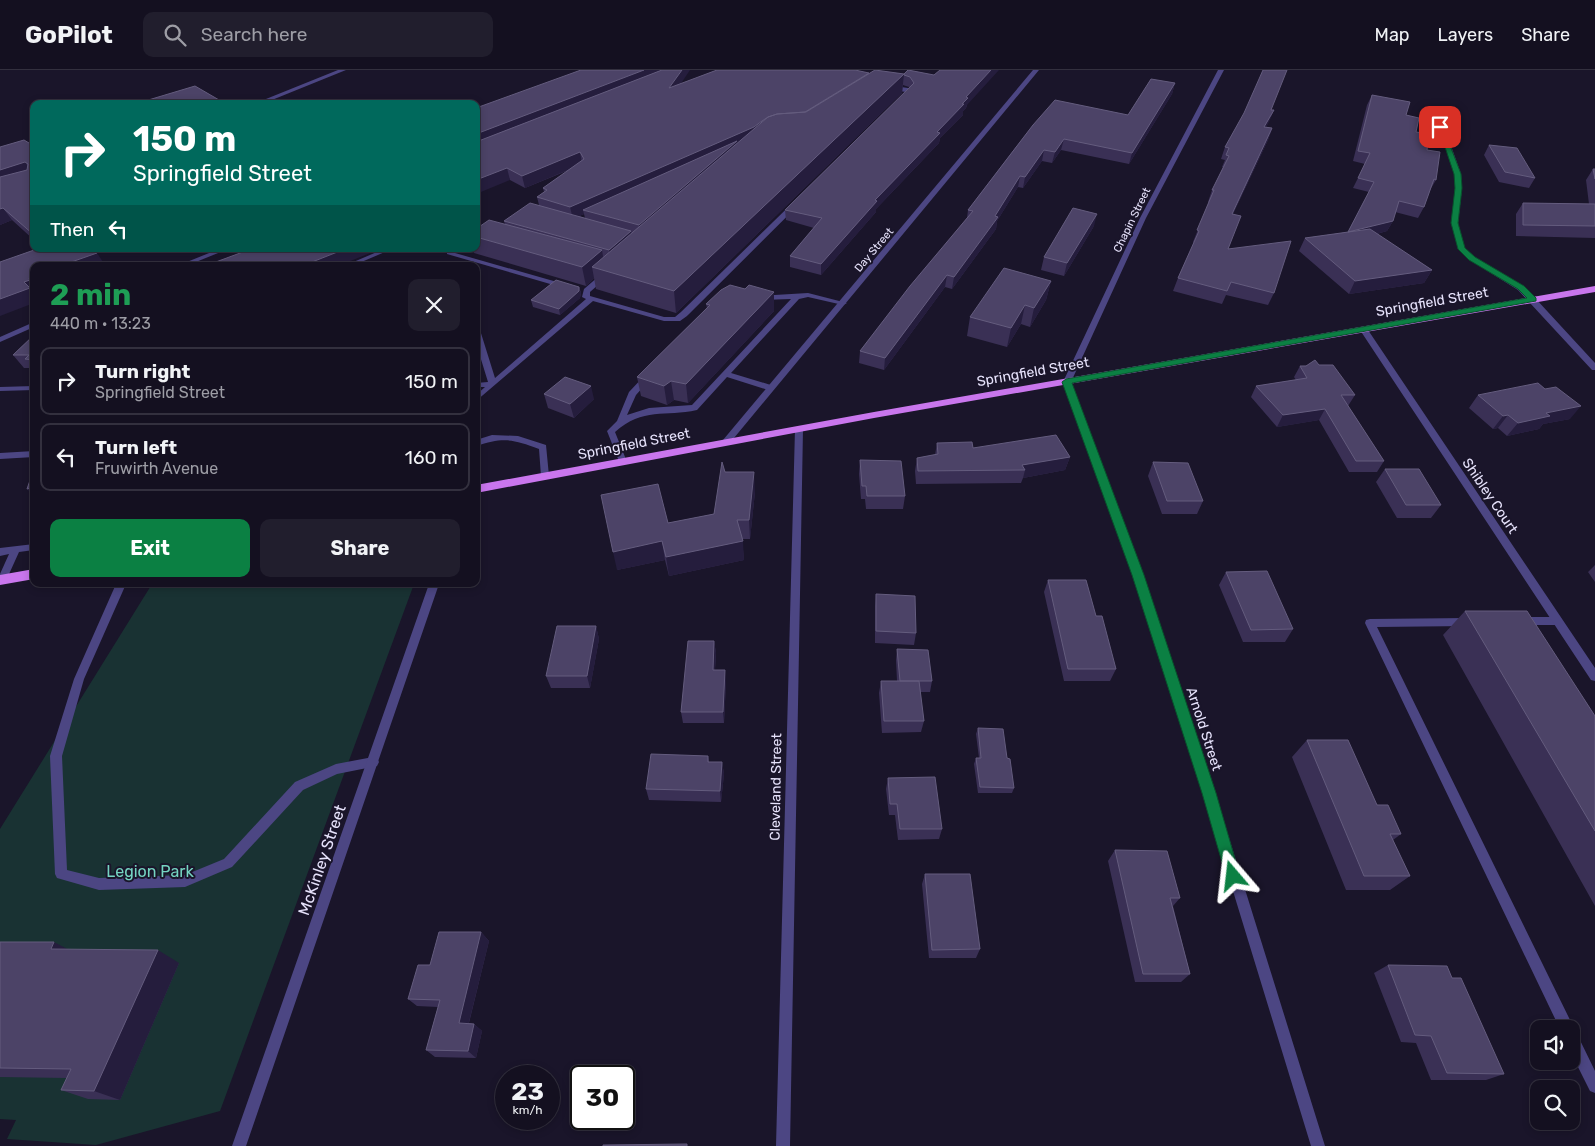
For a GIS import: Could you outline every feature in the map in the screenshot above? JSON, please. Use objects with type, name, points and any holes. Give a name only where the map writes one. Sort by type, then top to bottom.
[{"type":"main road","name":"Springfield Street","points":[[480,488],[726,442],[1595,289]]},
{"type":"main road","points":[[1,580],[30,575]]},
{"type":"street","points":[[265,100],[344,70]]},
{"type":"street","name":"Day Street","points":[[726,442],[1036,70]]},
{"type":"street","name":"Chapin Street","points":[[1066,382],[1144,218],[1221,70]]},
{"type":"street","points":[[736,150],[776,130],[803,130],[873,85],[908,90],[906,96],[677,319],[664,319],[586,297],[587,291],[763,138]]},
{"type":"street","points":[[1434,114],[1458,174],[1455,223],[1461,249],[1472,259],[1521,288],[1595,368]]},
{"type":"street","points":[[635,240],[644,242]]},
{"type":"street","points":[[191,262],[217,252]]},
{"type":"street","points":[[357,262],[382,252]]},
{"type":"street","points":[[450,252],[448,253],[587,291]]},
{"type":"street","points":[[606,265],[615,268]]},
{"type":"street","points":[[750,299],[808,295],[842,303]]},
{"type":"street","points":[[621,420],[648,410],[694,408],[797,297]]},
{"type":"street","points":[[480,395],[591,299]]},
{"type":"street","points":[[0,340],[30,326]]},
{"type":"street","name":"Shibley Court","points":[[1364,330],[1595,678]]},
{"type":"street","points":[[480,343],[493,384]]},
{"type":"street","points":[[622,462],[611,432],[621,420],[632,394],[655,369]]},
{"type":"street","points":[[726,374],[772,388]]},
{"type":"street","name":"Arnold Street","points":[[1066,382],[1138,575],[1209,793],[1318,1146]]},
{"type":"street","points":[[480,384],[493,384]]},
{"type":"street","points":[[0,389],[30,388]]},
{"type":"street","name":"Cleveland Street","points":[[783,1146],[799,429]]},
{"type":"street","points":[[480,441],[486,437],[518,438],[543,446],[545,476]]},
{"type":"street","points":[[0,456],[30,454]]},
{"type":"street","points":[[0,552],[30,547]]},
{"type":"street","points":[[1,580],[16,549]]},
{"type":"street","points":[[120,587],[79,679],[56,756],[61,874],[99,884],[185,881],[228,863],[299,786],[336,769],[373,762]]},
{"type":"street","name":"McKinley Street","points":[[239,1146],[433,587]]},
{"type":"street","points":[[1508,621],[1557,621]]},
{"type":"street","points":[[1478,622],[1370,623],[1563,1020]]},
{"type":"street","points":[[1580,1055],[1595,1086]]},
{"type":"green space","name":"Legion Park","points":[[150,587],[413,587],[220,1111],[96,1145],[7,1139],[16,1120],[0,1119],[0,829]]},
{"type":"building","points":[[581,70],[644,70],[480,132],[480,107]]},
{"type":"building","points":[[662,70],[682,70],[669,88],[717,70],[855,70],[869,73],[805,112],[777,114],[768,117],[754,127],[570,207],[537,197],[547,190],[543,188],[584,159],[580,152],[522,176],[507,168],[480,178],[480,140]]},
{"type":"building","points":[[875,70],[904,74],[674,291],[592,267],[768,117],[777,114],[806,112]]},
{"type":"building","points":[[908,70],[934,75],[940,70],[991,70],[966,97],[968,98],[962,104],[964,104],[937,132],[940,133],[875,200],[877,201],[821,264],[790,256],[822,218],[785,210],[914,83],[910,77],[904,75]]},
{"type":"building","points":[[1263,70],[1287,70],[1271,110],[1274,110],[1264,127],[1272,128],[1232,214],[1241,216],[1228,249],[1291,241],[1274,293],[1231,282],[1227,291],[1178,278],[1199,231],[1197,230],[1214,190],[1212,190],[1229,156],[1226,155],[1229,148],[1225,147],[1244,113]]},
{"type":"building","points":[[1151,79],[1175,83],[1132,153],[1064,139],[1055,152],[1044,150],[1025,177],[1020,176],[995,216],[998,217],[954,277],[947,275],[885,358],[860,351],[910,286],[973,211],[968,210],[1033,125],[1055,100],[1128,115]]},
{"type":"building","points":[[195,86],[219,100],[148,100]]},
{"type":"building","points":[[1372,95],[1410,102],[1406,115],[1419,118],[1416,132],[1429,134],[1427,150],[1440,152],[1436,180],[1434,179],[1424,207],[1399,201],[1393,221],[1348,232],[1374,182],[1358,178],[1370,153],[1358,151]]},
{"type":"building","points":[[24,140],[30,144],[30,232],[3,208],[0,209],[0,177],[27,170],[28,164],[25,162],[0,170],[0,147]]},
{"type":"building","points":[[737,141],[639,225],[583,210]]},
{"type":"building","points":[[1489,145],[1517,148],[1535,178],[1505,172]]},
{"type":"building","points":[[530,203],[631,231],[609,250],[504,221]]},
{"type":"building","points":[[1523,203],[1595,204],[1595,226],[1523,225]]},
{"type":"building","points":[[1073,208],[1097,214],[1067,263],[1044,257]]},
{"type":"building","points":[[489,220],[602,250],[582,267],[480,238],[480,226]]},
{"type":"building","points":[[1370,229],[1432,270],[1355,281],[1305,238]]},
{"type":"building","points":[[30,251],[97,253],[71,262],[30,262],[30,280],[24,282],[30,288],[0,299],[0,262]]},
{"type":"building","points":[[243,252],[337,252],[312,262],[216,262]]},
{"type":"building","points":[[1004,268],[1051,281],[1034,308],[1025,305],[1011,328],[970,317]]},
{"type":"building","points":[[556,280],[579,287],[579,291],[559,309],[531,300]]},
{"type":"building","points":[[730,285],[745,289],[749,285],[774,292],[686,384],[671,381],[664,386],[637,377],[710,305],[706,304],[721,290]]},
{"type":"building","points":[[30,339],[30,360],[25,359],[29,355],[13,355]]},
{"type":"building","points":[[1315,360],[1319,365],[1333,365],[1355,395],[1341,395],[1384,461],[1356,461],[1325,409],[1283,415],[1256,386],[1307,378],[1300,366],[1306,366]]},
{"type":"building","points":[[565,377],[591,386],[570,404],[544,394]]},
{"type":"building","points":[[1538,383],[1545,389],[1556,387],[1581,406],[1546,413],[1550,416],[1518,423],[1508,415],[1503,416],[1478,395]]},
{"type":"building","points":[[1056,435],[1070,457],[1022,465],[1025,470],[918,471],[917,458],[938,454],[937,443],[972,442],[973,448]]},
{"type":"building","points":[[860,460],[901,461],[905,496],[867,496],[866,486],[862,486]]},
{"type":"building","points":[[722,462],[725,472],[754,472],[749,520],[737,520],[743,541],[666,557],[662,541],[613,552],[601,495],[658,484],[668,523],[714,514]]},
{"type":"building","points":[[1153,462],[1188,463],[1203,501],[1167,501]]},
{"type":"building","points":[[1385,469],[1419,469],[1441,505],[1406,505]]},
{"type":"building","points":[[1267,571],[1293,629],[1251,630],[1226,572]]},
{"type":"building","points":[[1048,580],[1086,580],[1096,616],[1102,616],[1116,669],[1068,669]]},
{"type":"building","points":[[876,594],[915,596],[916,633],[876,631]]},
{"type":"building","points":[[1465,611],[1527,611],[1595,716],[1595,831]]},
{"type":"building","points":[[557,626],[596,626],[587,676],[546,676]]},
{"type":"building","points":[[688,641],[714,641],[713,670],[725,670],[723,712],[681,712]]},
{"type":"building","points":[[897,649],[928,650],[932,681],[900,681]]},
{"type":"building","points":[[881,681],[919,681],[924,721],[884,721]]},
{"type":"building","points":[[978,728],[1003,729],[1014,788],[980,787],[976,758],[981,758]]},
{"type":"building","points":[[1307,740],[1348,740],[1377,805],[1388,805],[1401,834],[1390,834],[1410,876],[1364,876]]},
{"type":"building","points":[[651,754],[708,756],[708,762],[722,762],[720,791],[646,789]]},
{"type":"building","points":[[935,777],[942,829],[900,829],[897,804],[890,804],[888,778]]},
{"type":"building","points":[[1115,850],[1167,851],[1180,898],[1170,898],[1190,974],[1143,974]]},
{"type":"building","points":[[925,874],[970,874],[980,949],[932,950]]},
{"type":"building","points":[[439,932],[481,932],[459,1023],[474,1024],[468,1051],[426,1050],[440,1000],[408,999],[418,965],[430,965]]},
{"type":"building","points":[[0,942],[54,942],[51,949],[158,950],[94,1091],[61,1090],[71,1069],[0,1068]]},
{"type":"building","points":[[1388,965],[1447,966],[1452,978],[1461,978],[1504,1074],[1447,1073],[1431,1036],[1415,1035]]},
{"type":"building","points":[[687,1144],[687,1146],[603,1146],[603,1145]]},
{"type":"route","points":[[1233,876],[1209,793],[1138,575],[1066,382],[1533,300],[1521,288],[1464,254],[1461,249],[1455,223],[1458,174],[1440,127]]}]
